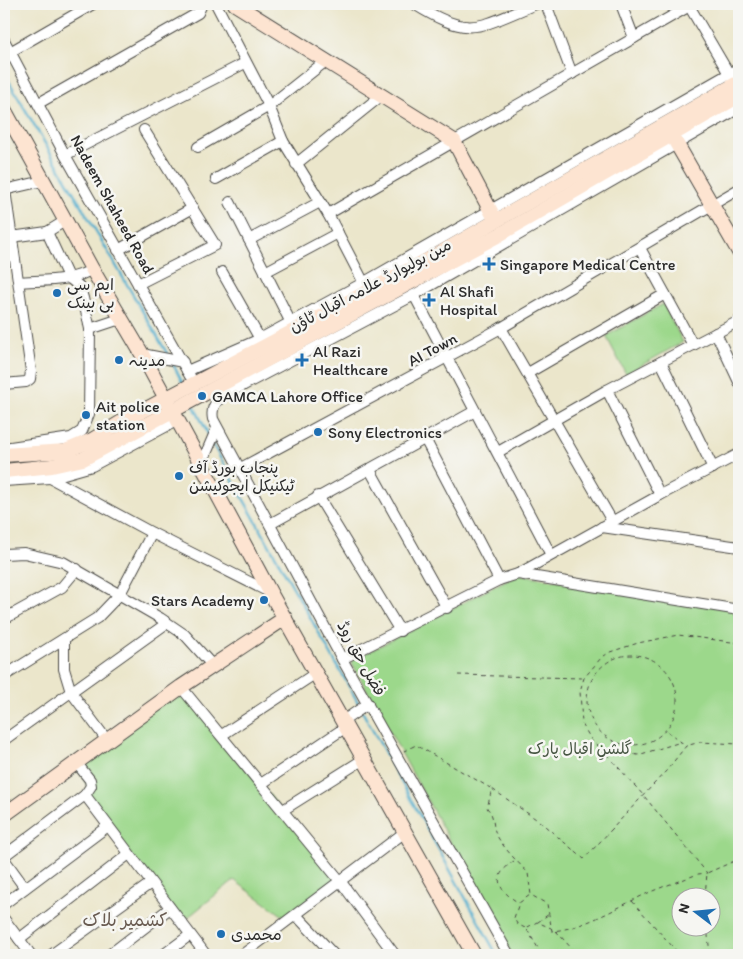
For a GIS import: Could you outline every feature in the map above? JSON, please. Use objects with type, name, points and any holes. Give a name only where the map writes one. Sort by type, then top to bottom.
[{"type":"main road","points":[[235,4],[382,94],[454,141],[494,216]]},
{"type":"main road","name":"مین بولیوارڈ علامہ اقبال ٹاؤن","points":[[4,471],[83,460],[177,414],[198,398],[240,381],[499,235],[670,134],[736,84]]},
{"type":"main road","points":[[4,110],[120,318],[171,396],[177,414],[204,459],[285,618],[316,673],[348,720],[364,758],[474,955]]},
{"type":"main road","points":[[670,134],[739,252]]},
{"type":"main road","name":"مین بولیوارڈ علامہ اقبال ٹاؤن","points":[[171,396],[494,216],[670,134]]},
{"type":"main road","points":[[4,455],[66,451],[87,435],[171,396]]},
{"type":"main road","points":[[4,815],[75,761],[180,687],[285,618]]},
{"type":"street","points":[[10,52],[93,4]]},
{"type":"street","points":[[39,103],[198,13],[202,4]]},
{"type":"street","points":[[142,354],[183,365],[260,339],[290,321],[366,288],[328,214],[283,141],[268,106],[216,4]]},
{"type":"street","points":[[414,4],[454,26],[466,28],[480,26],[536,4]]},
{"type":"street","points":[[546,4],[572,74]]},
{"type":"street","points":[[621,4],[634,38]]},
{"type":"street","points":[[328,214],[690,4],[736,84]]},
{"type":"street","name":"Nadeem Shaheed Road","points":[[4,40],[65,155],[193,385]]},
{"type":"street","points":[[198,147],[268,106],[327,60]]},
{"type":"street","points":[[65,155],[245,63]]},
{"type":"street","points":[[736,84],[739,68]]},
{"type":"street","points":[[494,216],[736,84]]},
{"type":"street","points":[[296,164],[382,94]]},
{"type":"street","points":[[240,381],[414,295],[670,134],[739,108]]},
{"type":"street","points":[[138,284],[215,245],[144,130]]},
{"type":"street","points":[[216,179],[283,141]]},
{"type":"street","points":[[4,384],[26,382],[30,379],[31,371],[19,282],[8,251],[5,190],[43,181]]},
{"type":"street","name":"AI Town","points":[[239,469],[501,328],[739,189]]},
{"type":"street","points":[[230,202],[290,321]]},
{"type":"street","points":[[249,240],[320,202]]},
{"type":"street","points":[[118,250],[193,208]]},
{"type":"street","points":[[8,238],[47,232],[65,221]]},
{"type":"street","points":[[4,448],[66,440],[87,435],[90,409],[90,329],[78,286],[68,277],[47,232]]},
{"type":"street","points":[[265,272],[338,233]]},
{"type":"street","points":[[640,248],[693,345]]},
{"type":"street","points":[[19,282],[68,277],[87,273],[92,269]]},
{"type":"street","points":[[222,272],[260,339]]},
{"type":"street","points":[[528,373],[665,294]]},
{"type":"street","points":[[414,295],[551,555]]},
{"type":"street","points":[[90,329],[120,318]]},
{"type":"street","points":[[498,452],[554,422],[607,390],[739,321]]},
{"type":"street","points":[[501,328],[612,521]]},
{"type":"street","points":[[716,333],[739,382]]},
{"type":"street","points":[[661,362],[713,468]]},
{"type":"street","name":"فضل حق روڈ","points":[[240,381],[214,404],[212,414],[215,432],[239,469],[270,524],[366,706],[396,755],[509,955]]},
{"type":"street","points":[[607,390],[660,495]]},
{"type":"street","points":[[270,524],[475,411]]},
{"type":"street","points":[[4,481],[50,478],[92,466],[177,414]]},
{"type":"street","points":[[204,459],[215,432]]},
{"type":"street","points":[[425,439],[498,580]]},
{"type":"street","points":[[342,658],[447,608],[498,580],[518,574],[612,521],[739,454]]},
{"type":"street","points":[[32,468],[152,533],[272,594]]},
{"type":"street","points":[[370,470],[447,608]]},
{"type":"street","points":[[318,496],[400,631]]},
{"type":"street","points":[[602,527],[739,547]]},
{"type":"street","points":[[4,676],[97,618],[120,594],[152,533]]},
{"type":"street","points":[[4,554],[24,553],[63,562],[77,569],[167,623],[185,636],[212,665]]},
{"type":"street","points":[[4,619],[62,587],[77,569]]},
{"type":"street","points":[[518,574],[739,610]]},
{"type":"street","points":[[4,740],[167,623]]},
{"type":"street","points":[[64,639],[64,669],[71,692],[106,739]]},
{"type":"street","points":[[222,735],[316,673]]},
{"type":"street","points":[[180,687],[222,735],[342,882],[395,955]]},
{"type":"street","points":[[262,784],[366,706]]},
{"type":"street","points":[[283,810],[364,758]]},
{"type":"street","points":[[25,888],[4,857],[84,795],[91,786],[90,780],[75,761]]},
{"type":"street","points":[[84,795],[206,955]]},
{"type":"street","points":[[4,904],[108,826]]},
{"type":"street","points":[[242,955],[297,916],[405,832]]},
{"type":"street","points":[[19,939],[129,854]]},
{"type":"street","points":[[51,955],[151,883]]},
{"type":"street","points":[[109,955],[170,908]]},
{"type":"street","points":[[297,916],[334,955]]},
{"type":"street","points":[[4,918],[31,955]]},
{"type":"street","points":[[163,955],[190,935]]},
{"type":"path","points":[[705,886],[707,874],[644,796],[602,749],[592,741],[582,724],[580,691],[584,678],[601,658],[610,652],[638,643],[678,635],[739,643]]},
{"type":"path","points":[[636,655],[648,658],[664,668],[674,683],[677,695],[677,708],[666,730],[646,744],[634,746],[610,740],[600,733],[588,712],[586,699],[591,681],[602,666],[612,659],[636,655]]},
{"type":"path","points":[[458,675],[584,678]]},
{"type":"path","points":[[666,730],[686,746]]},
{"type":"path","points":[[602,749],[638,755],[681,742]]},
{"type":"path","points":[[396,755],[416,744],[492,789],[539,821],[584,859],[644,796],[686,746],[700,742],[739,744]]},
{"type":"path","points":[[492,789],[487,808],[493,819],[495,832],[515,860],[528,873],[531,895]]},
{"type":"path","points":[[556,931],[583,923],[690,877],[707,874],[739,859]]},
{"type":"path","points":[[515,860],[502,871],[499,878],[502,891],[519,903]]},
{"type":"path","points":[[531,895],[519,903],[514,918],[517,924],[526,928],[538,948],[537,955]]},
{"type":"path","points":[[531,895],[547,904],[551,928]]},
{"type":"path","points":[[632,901],[680,955]]},
{"type":"path","points":[[526,928],[549,914]]},
{"type":"path","points":[[537,922],[551,928],[552,931],[556,931],[573,950],[590,955]]},
{"type":"path","points":[[708,936],[710,955]]},
{"type":"path","points":[[570,955],[573,950]]},
{"type":"green space","points":[[663,304],[683,342],[626,374],[606,336]]},
{"type":"green space","name":"گلشنِ اقبال پارک","points":[[518,574],[739,610],[739,955],[512,955],[351,661]]},
{"type":"green space","points":[[181,687],[341,882],[290,921],[234,880],[181,923],[85,795],[89,790],[75,761]]},
{"type":"waterway","points":[[4,73],[168,355]]},
{"type":"waterway","points":[[173,364],[183,384]]},
{"type":"waterway","points":[[193,404],[210,438]]},
{"type":"waterway","points":[[213,445],[360,706]]},
{"type":"waterway","points":[[362,711],[497,955]]},
{"type":"place","name":"Singapore Medical Centre","points":[[489,264]]},
{"type":"place","name":"ایم سی بی بینک","points":[[57,293]]},
{"type":"place","name":"Al Shafi Hospital","points":[[429,300]]},
{"type":"place","name":"مدینہ","points":[[119,360]]},
{"type":"place","name":"Al Razi Healthcare","points":[[302,360]]},
{"type":"place","name":"GAMCA Lahore Office","points":[[202,396]]},
{"type":"place","name":"Ait police station","points":[[86,415]]},
{"type":"place","name":"Sony Electronics","points":[[318,432]]},
{"type":"place","name":"پنجاب بورڈ آف ٹیکنیکل ایجوکیشن","points":[[179,476]]},
{"type":"place","name":"Stars Academy","points":[[264,600]]},
{"type":"place","name":"محمدی","points":[[221,934]]},
{"type":"district","name":"کشمیر بلاک","points":[[125,920]]}]
